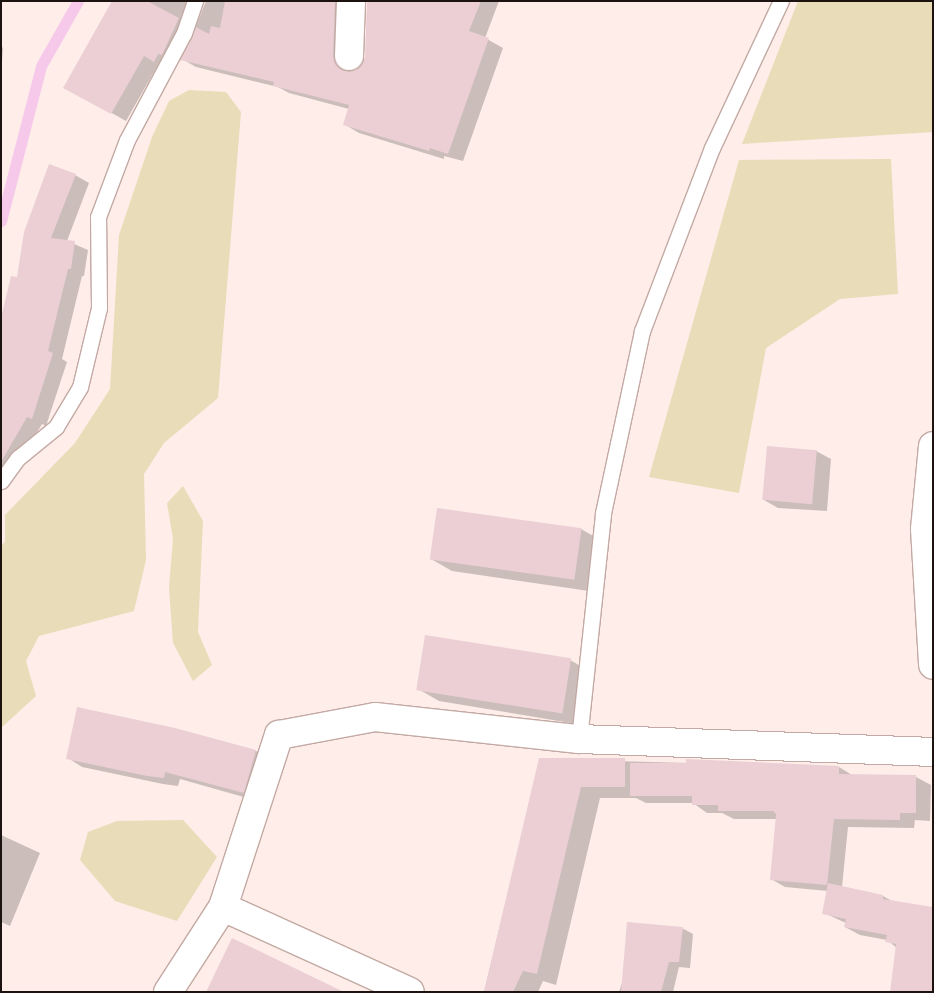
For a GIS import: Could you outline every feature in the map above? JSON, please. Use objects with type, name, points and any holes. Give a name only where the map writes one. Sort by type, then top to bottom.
[{"type":"street","points":[[349,56],[352,1]]},
{"type":"street","points":[[933,446],[925,529],[933,665]]},
{"type":"street","points":[[168,992],[223,907],[279,735],[374,717],[579,739],[933,752]]},
{"type":"street","points":[[223,907],[410,992]]},
{"type":"lane","points":[[1,480],[18,458],[56,427],[80,387],[99,308],[98,217],[127,140],[184,33],[195,1]]},
{"type":"lane","points":[[579,739],[603,514],[642,331],[712,148],[781,1]]},
{"type":"shaded area","points":[[798,1],[933,1],[933,132],[742,144]]},
{"type":"shaded area","points":[[189,90],[226,92],[241,112],[218,398],[164,443],[144,474],[146,560],[134,611],[39,636],[26,661],[36,696],[1,728],[1,547],[5,541],[5,515],[75,443],[110,389],[119,235],[152,137],[169,101]]},
{"type":"shaded area","points":[[891,159],[898,294],[840,299],[766,348],[739,493],[649,477],[739,160]]},
{"type":"shaded area","points":[[183,486],[203,521],[198,632],[212,665],[193,681],[173,643],[169,588],[173,539],[167,503]]},
{"type":"shaded area","points":[[183,820],[217,857],[177,921],[115,901],[80,860],[88,832],[117,821]]},
{"type":"building","points":[[112,1],[147,1],[179,18],[162,55],[158,54],[154,62],[144,56],[111,114],[63,88]]},
{"type":"building","points":[[225,1],[335,1],[333,56],[340,69],[349,72],[357,70],[365,57],[367,1],[481,1],[469,31],[489,38],[448,154],[430,148],[429,151],[343,125],[349,105],[273,86],[274,82],[180,60],[196,27],[209,34],[211,26],[220,28]]},
{"type":"building","points":[[49,164],[76,174],[51,238],[75,241],[71,269],[68,269],[48,351],[53,353],[32,419],[27,417],[1,462],[1,318],[11,276],[17,277],[24,232]]},
{"type":"building","points":[[767,446],[817,450],[812,504],[762,500]]},
{"type":"building","points":[[437,508],[582,528],[574,580],[430,559]]},
{"type":"building","points":[[425,635],[571,658],[562,713],[416,690]]},
{"type":"building","points":[[77,707],[175,728],[256,750],[244,793],[165,772],[164,778],[147,776],[66,759]]},
{"type":"building","points":[[539,758],[625,758],[625,787],[581,787],[537,974],[523,971],[513,992],[484,992]]},
{"type":"building","points":[[686,759],[839,766],[839,774],[916,775],[916,813],[900,813],[900,820],[834,819],[827,885],[770,880],[776,814],[773,811],[718,811],[718,805],[692,805],[692,796],[630,796],[630,763],[686,763]]},
{"type":"building","points":[[828,883],[883,895],[883,899],[933,907],[933,992],[890,992],[896,944],[885,942],[887,935],[844,927],[846,919],[822,914]]},
{"type":"building","points":[[627,922],[683,927],[679,962],[669,962],[661,992],[621,992]]},
{"type":"building","points":[[232,938],[344,992],[206,992]]},
{"type":"waterway","points":[[1,221],[41,66],[78,1]]}]
